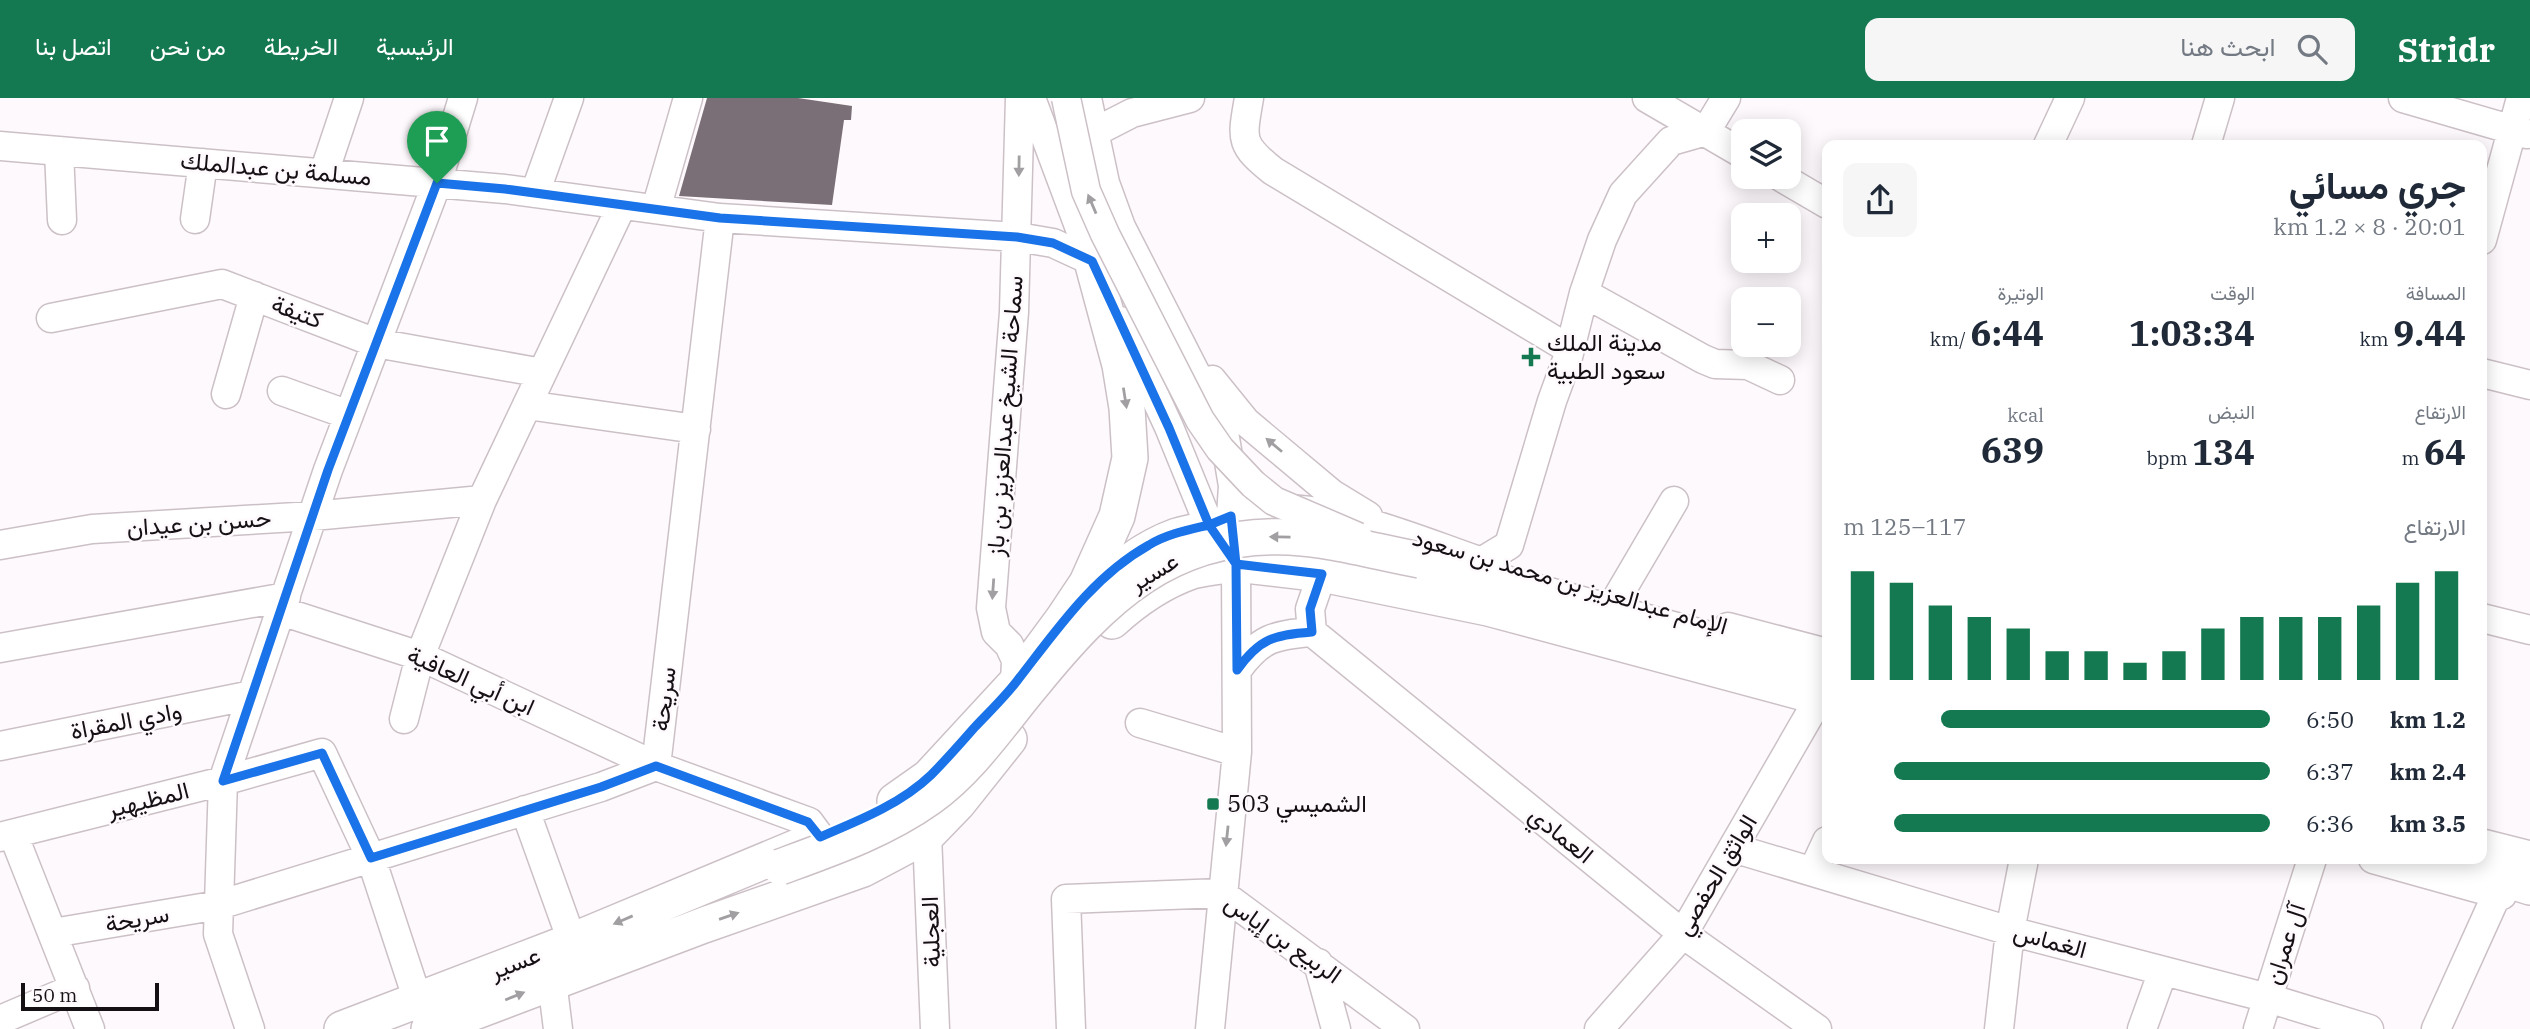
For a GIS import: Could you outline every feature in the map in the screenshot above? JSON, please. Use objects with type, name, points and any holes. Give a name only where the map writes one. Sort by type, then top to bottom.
[{"type":"main road","points":[[686,894],[859,821],[896,801],[929,777],[1015,684],[1063,620],[1092,573],[1117,516],[1129,458],[1127,408],[1120,365],[1092,261]]},
{"type":"main road","points":[[1220,520],[1236,564]]},
{"type":"main road","name":"عسير","points":[[342,1029],[444,1021],[572,941],[686,894],[780,867],[877,830],[932,796],[968,762],[1056,655],[1095,615],[1145,573],[1177,555],[1257,537],[1291,537],[1420,560]]},
{"type":"main road","name":"الإمام عبدالعزيز بن محمد بن سعود","points":[[1420,560],[1822,671]]},
{"type":"main road","points":[[444,1021],[863,869],[927,835],[958,803],[1087,645],[1128,606],[1173,579],[1195,570],[1236,564],[1322,574]]},
{"type":"main road","name":"الإمام عبدالعزيز بن محمد بن سعود","points":[[1322,574],[1488,608],[1822,706]]},
{"type":"main road","points":[[2487,848],[2530,859]]},
{"type":"main road","points":[[2454,864],[2514,890]]},
{"type":"street","points":[[324,173],[349,98]]},
{"type":"street","points":[[250,1029],[218,934],[223,781],[349,415],[437,183],[463,98]]},
{"type":"street","points":[[535,193],[569,98]]},
{"type":"street","points":[[656,209],[688,98]]},
{"type":"street","name":"سماحة الشيخ عبدالعزيز بن باز","points":[[1015,684],[1016,660],[1009,645],[996,632],[991,608],[1014,312],[1020,98]]},
{"type":"street","points":[[1031,98],[1092,261],[1169,428],[1220,520]]},
{"type":"street","points":[[1066,98],[1086,191],[1105,234],[1200,420],[1220,449],[1274,501],[1339,530],[1420,560]]},
{"type":"street","points":[[1087,98],[1105,183],[1121,228],[1178,336],[1218,417],[1225,438],[1233,486],[1220,520]]},
{"type":"street","points":[[1093,133],[1132,113],[1190,98]]},
{"type":"street","points":[[1249,98],[1243,130],[1246,145],[1254,156],[1273,171],[1569,349]]},
{"type":"street","points":[[1647,98],[1731,147]]},
{"type":"street","points":[[1481,562],[1509,545],[1584,292],[1602,240],[1623,194],[1671,141],[1706,131],[1726,98]]},
{"type":"street","points":[[2050,140],[2070,98]]},
{"type":"street","points":[[2207,140],[2220,98]]},
{"type":"street","points":[[2487,226],[2521,132],[2521,98]]},
{"type":"street","points":[[2417,100],[2521,132]]},
{"type":"street","name":"مسلمة بن عبدالملك","points":[[0,146],[437,183],[535,193],[720,218],[1017,237],[1053,243],[1092,261]]},
{"type":"street","points":[[60,151],[62,220]]},
{"type":"street","points":[[195,219],[203,163]]},
{"type":"street","points":[[1801,189],[1822,201]]},
{"type":"street","points":[[404,719],[420,656],[482,500],[622,205]]},
{"type":"street","name":"سريحة","points":[[52,933],[219,905],[601,787],[656,766],[720,218]]},
{"type":"street","name":"كتيفة","points":[[51,318],[222,284],[376,343],[542,373]]},
{"type":"street","points":[[1584,292],[1703,359],[1715,364],[1748,365],[1780,380]]},
{"type":"street","points":[[226,394],[254,296]]},
{"type":"street","points":[[1178,336],[1246,422],[1332,494],[1388,529]]},
{"type":"street","points":[[2487,374],[2530,385]]},
{"type":"street","points":[[282,391],[349,415]]},
{"type":"street","points":[[527,405],[695,429]]},
{"type":"street","name":"حسن بن عيدان","points":[[0,545],[92,530],[313,516],[482,500]]},
{"type":"street","points":[[1617,598],[1674,501]]},
{"type":"street","name":"عسير","points":[[1063,620],[1122,562],[1150,544],[1175,533],[1220,520],[1278,509],[1312,513]]},
{"type":"street","name":"الإمام عبدالعزيز بن محمد بن سعود","points":[[1312,513],[1388,529],[1481,562],[1822,652]]},
{"type":"street","points":[[1210,1029],[1221,893],[1237,752],[1236,564]]},
{"type":"street","points":[[1237,670],[1253,648],[1263,642],[1285,634],[1312,632],[1310,609],[1322,574],[1822,706]]},
{"type":"street","name":"ابن أبي العافية","points":[[0,648],[283,604],[420,656],[656,766],[808,822],[820,837]]},
{"type":"street","points":[[2487,619],[2530,630]]},
{"type":"street","name":"العمادي","points":[[1312,632],[1683,934],[1817,1029]]},
{"type":"street","name":"وادي المقراة","points":[[0,746],[252,695]]},
{"type":"street","name":"الواثق الحفصي","points":[[1599,1029],[1683,934],[1733,848],[1822,708]]},
{"type":"street","points":[[1140,723],[1237,752]]},
{"type":"street","name":"المظيهير","points":[[7,836],[322,753],[444,1021]]},
{"type":"street","points":[[525,810],[572,941]]},
{"type":"street","name":"العجلية","points":[[927,835],[935,1029]]},
{"type":"street","points":[[7,836],[52,933],[90,1029]]},
{"type":"street","points":[[2487,836],[2530,849]]},
{"type":"street","name":"الغماس","points":[[1733,848],[2010,931],[2268,998],[2370,1029]]},
{"type":"street","points":[[1812,872],[1822,851]]},
{"type":"street","points":[[1999,1029],[2010,931],[2023,864]]},
{"type":"street","points":[[2018,894],[2042,864]]},
{"type":"street","name":"آل عمران","points":[[2258,1029],[2310,864]]},
{"type":"street","points":[[2396,864],[2514,890],[2530,900]]},
{"type":"street","points":[[2437,1029],[2514,890]]},
{"type":"street","name":"الربيع بن إياس","points":[[1072,1029],[1066,899],[1221,893],[1405,1029]]},
{"type":"street","points":[[1318,963],[1336,1029]]},
{"type":"street","points":[[2142,1029],[2163,971]]},
{"type":"street","points":[[552,981],[558,1029]]},
{"type":"street","points":[[0,1020],[75,988]]},
{"type":"building","points":[[707,98],[798,98],[852,106],[851,120],[844,120],[832,205],[679,196]]},
{"type":"place","name":"مدينة الملك سعود الطبية","points":[[1531,357]]},
{"type":"place","name":"الشميسي 503","points":[[1213,804]]},
{"type":"route","points":[[437,183],[328,470],[223,781],[322,753],[371,858],[601,787],[656,766],[808,822],[820,837],[859,821],[896,801],[929,777],[1015,684],[1063,620],[1098,583],[1122,562],[1150,544],[1175,533],[1209,525],[1236,564],[1322,574],[1310,609],[1312,632],[1285,634],[1263,642],[1253,648],[1237,670],[1236,564],[1231,516],[1209,525],[1169,428],[1092,261],[1053,243],[1017,237],[720,218],[505,189],[437,183]]}]
